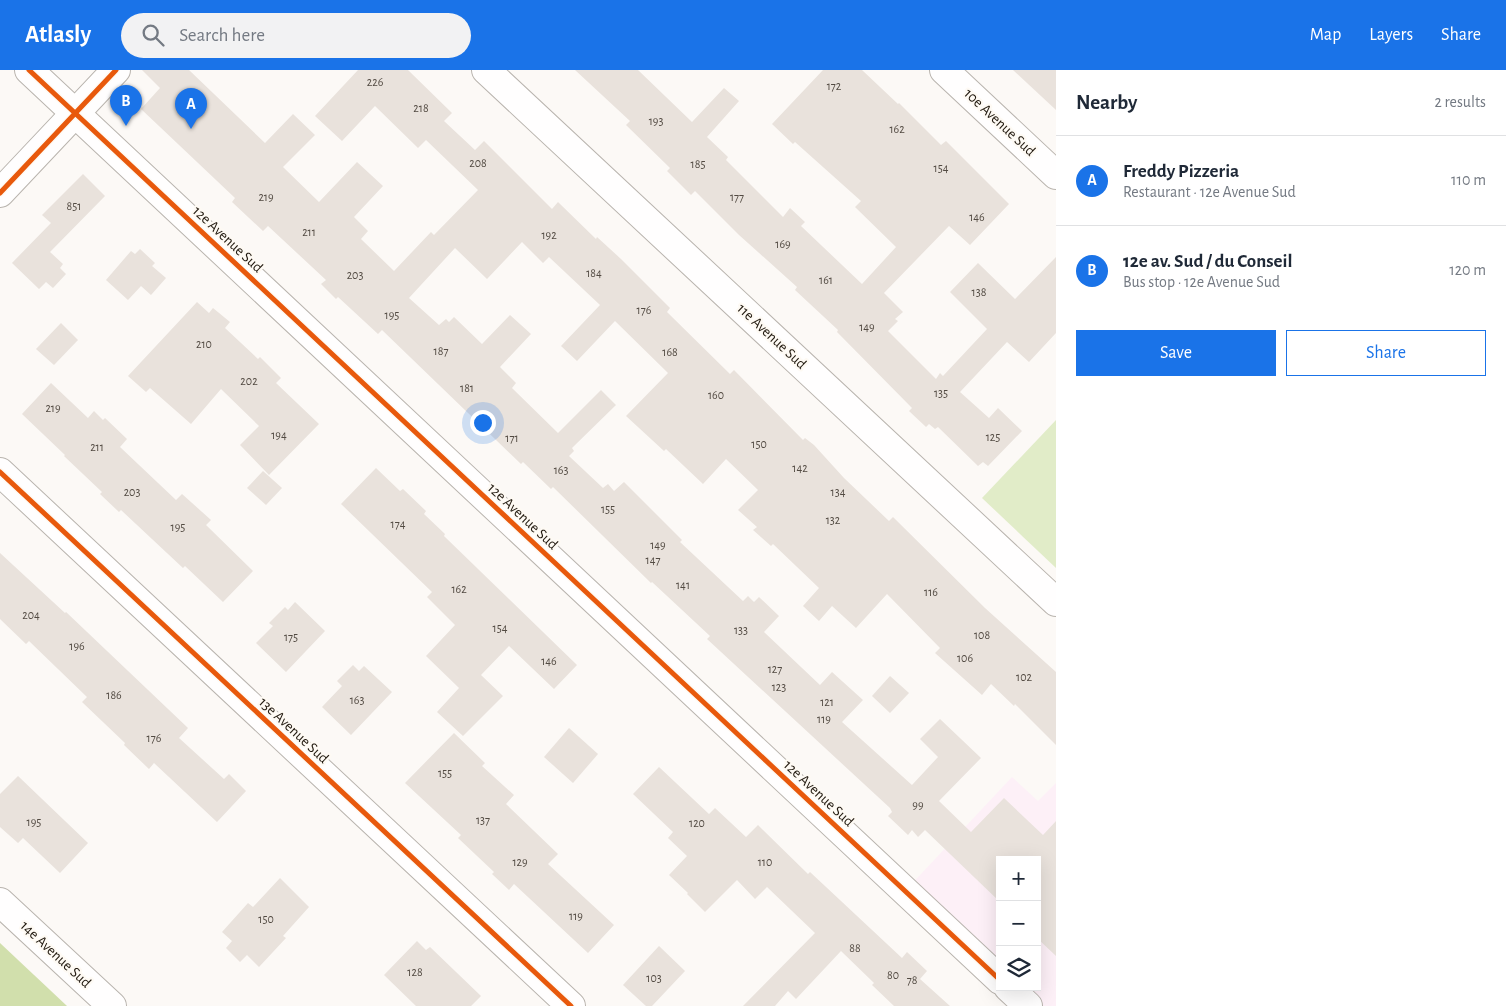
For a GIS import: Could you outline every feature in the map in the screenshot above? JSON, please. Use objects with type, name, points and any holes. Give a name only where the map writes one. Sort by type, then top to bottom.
[{"type":"main road","name":"12e Avenue Sud","points":[[30,70],[996,976]]},
{"type":"main road","points":[[0,193],[116,70]]},
{"type":"main road","name":"11e Avenue Sud","points":[[486,70],[1056,602]]},
{"type":"main road","name":"10e Avenue Sud","points":[[944,70],[1056,175]]},
{"type":"main road","name":"13e Avenue Sud","points":[[0,472],[571,1006]]},
{"type":"main road","name":"14e Avenue Sud","points":[[0,902],[112,1006]]},
{"type":"main road","points":[[1012,991],[1028,1006]]},
{"type":"shaded area","points":[[1012,777],[1038,801],[1056,783],[1056,1006],[1028,1006],[1012,991],[1041,991],[1041,856],[996,856],[996,976],[905,891]]},
{"type":"green space","points":[[1056,420],[1056,568],[982,498]]},
{"type":"green space","points":[[0,943],[67,1006],[0,1006]]},
{"type":"building","points":[[142,70],[189,70],[265,143],[293,114],[315,135],[283,167],[319,202],[357,162],[383,186],[354,217],[368,231],[361,239],[394,271],[431,232],[434,235],[478,190],[426,140],[418,148],[375,106],[342,141],[315,116],[358,70],[408,70],[452,113],[444,121],[475,150],[484,141],[552,209],[558,202],[596,239],[597,237],[670,308],[667,312],[730,374],[734,370],[803,440],[805,438],[814,445],[844,478],[889,521],[893,517],[985,608],[1056,672],[1056,745],[1015,704],[1014,706],[991,684],[982,695],[935,653],[940,648],[887,594],[856,628],[832,606],[819,621],[803,606],[819,588],[773,544],[771,546],[753,530],[757,527],[738,510],[758,490],[726,459],[703,484],[666,449],[664,451],[626,416],[668,373],[615,321],[577,361],[561,346],[600,305],[549,257],[543,263],[522,242],[487,279],[455,248],[409,298],[439,325],[446,319],[449,322],[454,317],[482,344],[510,315],[531,334],[500,367],[516,383],[512,388],[558,433],[601,390],[616,405],[572,448],[574,451],[569,456],[603,488],[608,484],[614,491],[624,482],[682,540],[680,542],[743,601],[748,596],[754,602],[759,597],[779,616],[764,632],[820,685],[832,672],[863,700],[842,722],[912,785],[938,757],[920,739],[940,719],[981,758],[939,801],[971,832],[1004,798],[1043,835],[1056,821],[1056,956],[1041,942],[1041,856],[996,856],[996,898],[925,830],[918,837],[912,830],[908,835],[888,816],[892,812],[890,808],[707,639],[710,636],[651,583],[553,487],[551,489],[523,462],[521,464],[382,330],[378,334],[338,297],[336,299],[321,284],[326,280],[268,226],[263,231],[232,202],[235,198],[141,109],[160,88]]},
{"type":"building","points":[[575,70],[638,70],[692,122],[724,88],[739,101],[707,137],[728,157],[726,160],[783,217],[790,208],[805,222],[801,226],[862,284],[896,247],[855,207],[861,201],[772,124],[823,70],[862,70],[899,103],[941,145],[946,141],[1009,204],[970,245],[949,226],[884,293],[903,312],[895,319],[898,321],[888,331],[936,379],[940,373],[943,376],[987,329],[950,292],[978,263],[1015,299],[1056,257],[1056,333],[1029,362],[1007,342],[960,392],[989,418],[998,408],[1022,431],[988,466],[983,462],[978,466],[938,427],[935,429],[929,424],[926,427],[909,411],[912,408],[837,332],[838,330],[795,290],[797,287],[739,235],[695,191],[691,195],[667,171],[670,168],[626,125],[630,121]]},
{"type":"building","points":[[1013,70],[1056,70],[1056,110]]},
{"type":"building","points":[[83,174],[105,196],[50,252],[63,264],[60,268],[66,274],[53,288],[46,282],[39,289],[12,263],[51,223],[42,215]]},
{"type":"building","points":[[140,249],[155,263],[152,266],[166,278],[151,295],[141,286],[128,300],[106,280],[131,251],[135,254]]},
{"type":"building","points":[[197,302],[209,313],[213,308],[230,322],[225,328],[258,359],[260,357],[281,378],[276,383],[319,424],[269,475],[240,445],[259,426],[221,389],[191,424],[150,388],[146,392],[128,376]]},
{"type":"building","points":[[61,323],[78,340],[54,365],[36,349]]},
{"type":"building","points":[[51,383],[88,418],[94,411],[103,420],[105,418],[127,439],[120,447],[176,500],[182,494],[211,520],[206,525],[253,571],[223,602],[185,566],[183,568],[121,510],[119,512],[100,494],[102,492],[22,414]]},
{"type":"building","points":[[376,468],[400,491],[403,489],[426,511],[424,514],[445,534],[444,536],[577,665],[554,689],[509,646],[481,675],[503,696],[463,736],[437,712],[459,688],[426,656],[455,625],[427,597],[432,592],[341,504]]},
{"type":"building","points":[[263,471],[282,488],[266,505],[247,488]]},
{"type":"building","points":[[0,553],[66,612],[188,728],[179,738],[224,779],[229,774],[246,791],[217,822],[154,763],[149,769],[82,702],[87,697],[29,641],[26,644],[0,619]]},
{"type":"building","points":[[295,602],[325,631],[286,672],[256,643],[273,626],[269,623],[285,607],[288,610]]},
{"type":"building","points":[[353,665],[359,671],[364,666],[392,692],[351,735],[322,707],[342,686],[337,681]]},
{"type":"building","points":[[890,676],[909,693],[890,713],[872,696]]},
{"type":"building","points":[[569,728],[598,754],[573,783],[544,757]]},
{"type":"building","points":[[454,733],[485,763],[482,766],[514,795],[506,804],[558,854],[548,864],[614,925],[588,953],[514,884],[509,890],[492,874],[494,872],[458,838],[461,835],[405,783]]},
{"type":"building","points":[[659,767],[709,814],[715,808],[746,837],[758,825],[808,874],[810,872],[902,958],[907,952],[927,971],[920,979],[950,1006],[894,1006],[872,985],[874,983],[841,951],[796,999],[788,991],[775,1006],[743,1006],[815,933],[767,887],[755,899],[737,880],[705,912],[669,875],[687,856],[668,838],[673,832],[633,794]]},
{"type":"building","points":[[18,776],[88,843],[60,873],[23,838],[18,843],[0,827],[0,794]]},
{"type":"building","points":[[280,878],[309,907],[283,936],[286,938],[259,967],[247,955],[240,962],[226,948],[232,941],[222,932],[248,903],[253,907]]},
{"type":"building","points":[[417,941],[426,950],[430,947],[481,996],[471,1006],[416,1006],[384,975]]},
{"type":"building","points":[[659,946],[685,971],[652,1006],[646,1006],[623,985]]},
{"type":"cycle path","points":[[29,70],[996,976]]},
{"type":"cycle path","points":[[0,193],[116,70]]},
{"type":"cycle path","points":[[0,472],[571,1006]]},
{"type":"place","name":"12e av. Sud / du Conseil","points":[[126,126]]},
{"type":"place","name":"Freddy Pizzeria","points":[[191,129]]}]
